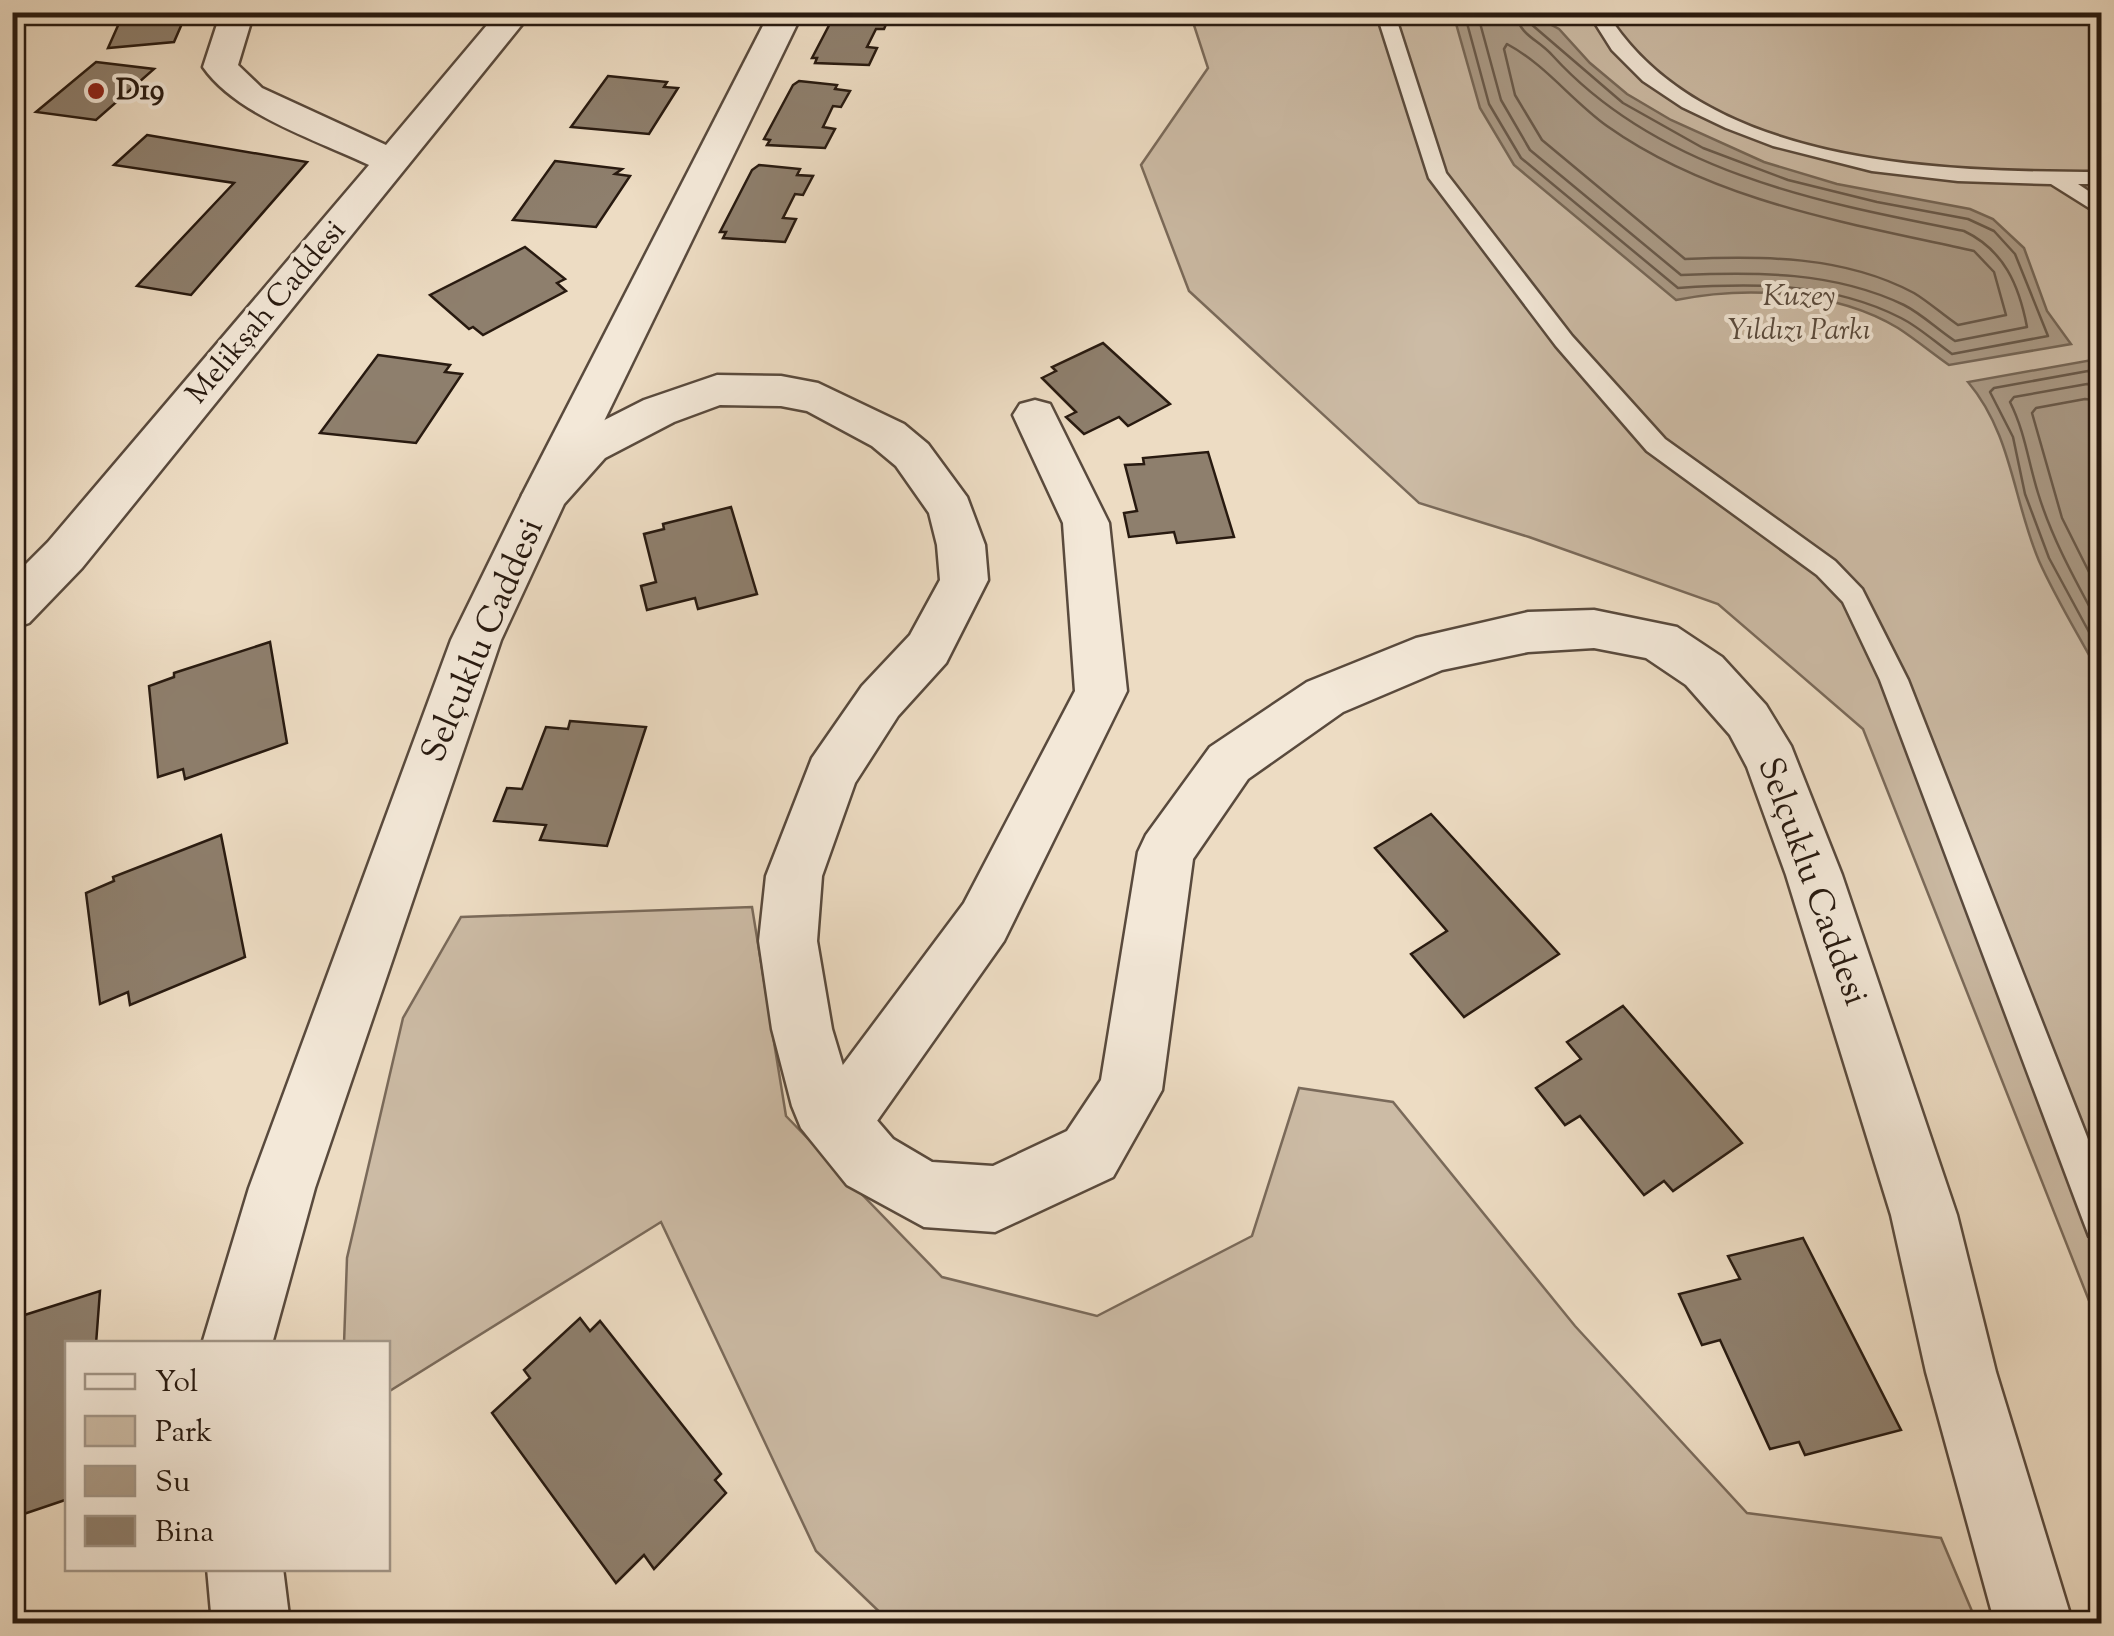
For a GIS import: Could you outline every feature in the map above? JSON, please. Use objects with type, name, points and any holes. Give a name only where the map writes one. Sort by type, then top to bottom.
[{"type":"street","points":[[238,12],[226,39],[220,67],[250,95],[393,162]]},
{"type":"street","name":"Melikşah Caddesi","points":[[12,610],[65,555],[516,12]]},
{"type":"street","points":[[545,495],[787,12]]},
{"type":"street","name":"Selçuklu Caddesi","points":[[238,1341],[282,1188],[476,640],[545,495],[589,447],[659,411],[717,390],[781,391],[818,398],[888,435],[912,454],[951,509],[962,545],[964,580],[928,649],[880,701],[831,774],[794,876],[788,941],[802,1029],[823,1106],[870,1162],[924,1194],[996,1199],[1090,1154],[1132,1090],[1166,852],[1228,763],[1325,698],[1434,652],[1528,632],[1594,629],[1659,641],[1704,671],[1748,720],[1772,762],[1814,875],[1924,1215],[1960,1372],[2034,1624]]},
{"type":"street","points":[[838,1124],[984,922],[1101,691],[1086,522],[1035,415]]},
{"type":"street","points":[[245,1571],[252,1624]]},
{"type":"lane","points":[[1385,12],[1436,174],[1564,342],[1656,445],[1826,568],[1853,596],[1894,680],[2102,1222]]},
{"type":"lane","points":[[1597,12],[1639,69],[1678,98],[1750,132],[1828,155],[1910,171],[2102,178]]},
{"type":"lane","points":[[2055,178],[2102,210]]},
{"type":"green space","name":"Kuzey Yıldızı Parkı","points":[[1190,13],[2101,13],[2101,1331],[1863,729],[1718,604],[1419,503],[1189,291],[1141,165],[1208,68]]},
{"type":"green space","points":[[752,907],[786,1116],[942,1277],[1097,1316],[1252,1236],[1299,1088],[1393,1102],[1575,1326],[1747,1513],[1941,1538],[1977,1623],[891,1623],[816,1551],[661,1222],[390,1391],[390,1341],[344,1341],[347,1258],[403,1018],[461,917]]},
{"type":"water","points":[[1453,13],[1529,13],[1559,29],[1590,63],[1627,94],[1671,120],[1764,162],[1837,184],[1970,209],[1993,219],[2024,248],[2047,311],[2071,344],[1949,365],[1873,315],[1819,299],[1790,294],[1731,293],[1676,300],[1514,165],[1480,108]]},
{"type":"water","points":[[2092,360],[2102,366],[2101,677],[2039,561],[2003,445],[1983,402],[1968,382]]},
{"type":"building","points":[[124,12],[187,12],[174,42],[108,48]]},
{"type":"building","points":[[836,12],[890,15],[884,29],[876,29],[867,47],[877,48],[869,65],[815,63],[817,58],[812,58]]},
{"type":"building","name":"D19","points":[[96,62],[154,69],[96,120],[36,112]]},
{"type":"building","points":[[608,76],[667,82],[664,87],[678,88],[649,134],[571,127]]},
{"type":"building","points":[[799,81],[837,85],[835,89],[850,91],[841,107],[833,106],[823,127],[835,129],[825,148],[767,145],[770,140],[764,139],[793,85]]},
{"type":"building","points":[[147,135],[307,162],[191,295],[137,286],[234,183],[114,165]]},
{"type":"building","points":[[555,161],[622,169],[615,174],[630,176],[596,227],[513,220]]},
{"type":"building","points":[[759,165],[800,169],[797,175],[813,176],[803,195],[795,194],[783,218],[796,219],[785,242],[723,238],[726,232],[720,232],[752,170]]},
{"type":"building","points":[[525,247],[565,279],[557,283],[566,291],[483,335],[473,327],[469,329],[430,295]]},
{"type":"building","points":[[1103,343],[1170,404],[1128,426],[1119,417],[1084,434],[1066,417],[1076,412],[1042,378],[1056,371],[1052,367]]},
{"type":"building","points":[[378,355],[450,365],[445,372],[462,374],[416,443],[320,433]]},
{"type":"building","points":[[1208,452],[1234,537],[1177,543],[1174,532],[1129,537],[1124,513],[1137,511],[1125,465],[1144,464],[1143,458]]},
{"type":"building","points":[[731,507],[757,594],[698,609],[695,598],[647,610],[641,586],[656,582],[644,534],[664,529],[663,524]]},
{"type":"building","points":[[270,642],[287,743],[185,779],[183,769],[158,777],[149,686],[174,677],[174,673]]},
{"type":"building","points":[[570,721],[646,727],[607,846],[540,840],[546,825],[494,821],[507,788],[522,789],[546,727],[568,729]]},
{"type":"building","points":[[1431,814],[1559,954],[1464,1017],[1411,954],[1447,931],[1375,848]]},
{"type":"building","points":[[221,835],[245,957],[130,1005],[128,992],[100,1004],[86,893],[114,881],[113,877]]},
{"type":"building","points":[[1623,1006],[1742,1143],[1673,1191],[1664,1181],[1644,1195],[1580,1116],[1565,1125],[1536,1088],[1581,1059],[1567,1042]]},
{"type":"building","points":[[1803,1238],[1901,1430],[1805,1455],[1799,1442],[1770,1449],[1720,1340],[1702,1345],[1679,1294],[1740,1279],[1728,1256]]},
{"type":"building","points":[[100,1291],[96,1341],[65,1341],[65,1500],[12,1518],[12,1319]]},
{"type":"building","points":[[580,1318],[590,1331],[600,1321],[721,1474],[715,1480],[726,1493],[654,1569],[644,1555],[616,1583],[492,1413],[530,1378],[524,1370]]},
{"type":"place","name":"D19","points":[[96,91]]}]
